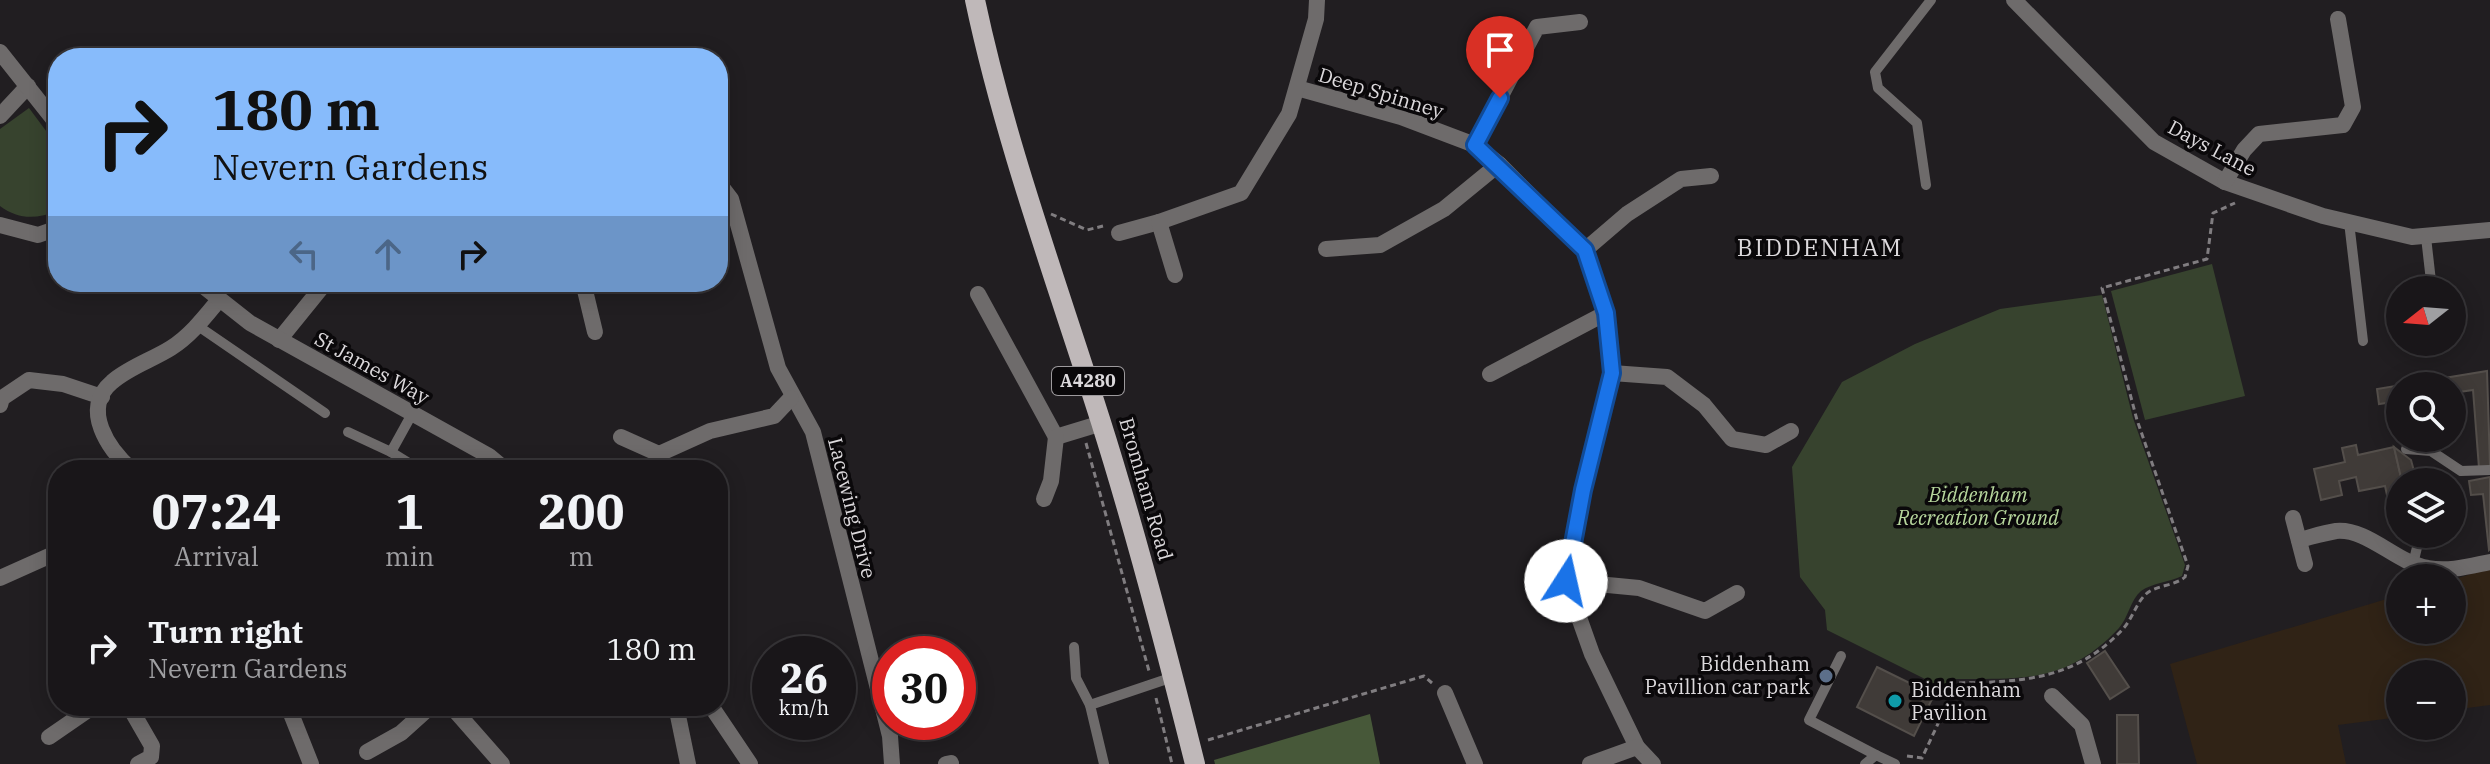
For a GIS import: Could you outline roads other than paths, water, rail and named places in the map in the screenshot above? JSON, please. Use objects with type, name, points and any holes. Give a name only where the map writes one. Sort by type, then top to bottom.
[{"type":"main road","name":"Bromham Road","points":[[975,0],[1028,191],[1102,423],[1192,755]]},
{"type":"street","name":"Deep Spinney","points":[[1119,233],[1241,193],[1289,114],[1316,19],[1317,0]]},
{"type":"street","name":"Days Lane","points":[[2014,0],[2154,142],[2225,182],[2349,222],[2412,237],[2490,230]]},
{"type":"street","points":[[2225,182],[2244,150],[2259,134],[2343,125],[2353,107],[2338,19]]},
{"type":"street","points":[[1475,145],[1537,27],[1580,22]]},
{"type":"street","points":[[0,52],[48,112]]},
{"type":"street","points":[[0,116],[28,86]]},
{"type":"street","name":"Deep Spinney","points":[[1297,88],[1401,117],[1475,145],[1499,164],[1585,250],[1606,313],[1612,373],[1583,490],[1566,581]]},
{"type":"street","points":[[1326,249],[1380,245],[1444,209],[1499,164]]},
{"type":"street","points":[[1585,250],[1627,214],[1681,179],[1711,176]]},
{"type":"street","name":"Lacewing Drive","points":[[728,195],[778,368],[791,398],[813,432],[890,736],[892,764]]},
{"type":"street","points":[[1159,222],[1175,275]]},
{"type":"street","points":[[0,225],[38,235],[48,232]]},
{"type":"street","name":"St James Way","points":[[209,292],[279,340],[494,460]]},
{"type":"street","points":[[279,340],[318,292]]},
{"type":"street","points":[[585,292],[595,332]]},
{"type":"street","points":[[978,294],[1056,437],[1051,481],[1044,499]]},
{"type":"street","points":[[121,460],[101,432],[98,404],[109,384],[173,347],[198,326],[218,301]]},
{"type":"street","points":[[1490,374],[1606,313]]},
{"type":"street","points":[[1612,373],[1667,377],[1704,405],[1732,439],[1766,445],[1791,431]]},
{"type":"street","points":[[0,405],[2,398],[29,380],[63,384],[102,397]]},
{"type":"street","points":[[621,437],[659,454],[710,431],[774,416],[791,398]]},
{"type":"street","points":[[1056,437],[1102,423]]},
{"type":"street","points":[[2293,518],[2305,564]]},
{"type":"street","points":[[2299,540],[2338,531],[2352,533],[2413,564]]},
{"type":"street","points":[[0,578],[48,556]]},
{"type":"street","points":[[2466,566],[2490,562]]},
{"type":"street","points":[[1653,764],[1637,747],[1592,654],[1566,581],[1639,588],[1705,611],[1737,593]]},
{"type":"street","points":[[1445,693],[1475,764]]},
{"type":"street","points":[[2052,696],[2082,725],[2093,764]]},
{"type":"street","points":[[49,737],[79,716]]},
{"type":"street","points":[[135,716],[152,746],[151,757],[138,764]]},
{"type":"street","points":[[292,716],[311,764]]},
{"type":"street","points":[[367,752],[401,733],[420,716]]},
{"type":"street","points":[[460,716],[502,764]]},
{"type":"street","points":[[678,716],[688,764]]},
{"type":"street","points":[[718,716],[750,764]]},
{"type":"street","points":[[1590,764],[1637,747]]},
{"type":"lane","points":[[1926,185],[1917,123],[1878,88],[1875,72],[1931,0]]},
{"type":"lane","points":[[2349,222],[2363,341]]},
{"type":"lane","points":[[2426,237],[2430,276]]},
{"type":"lane","points":[[198,326],[325,413]]},
{"type":"lane","points":[[391,452],[412,414]]},
{"type":"lane","points":[[348,432],[404,460]]},
{"type":"lane","points":[[2432,452],[2461,471],[2490,470]]},
{"type":"lane","points":[[2413,564],[2417,548]]},
{"type":"lane","points":[[1074,647],[1076,678],[1090,705],[1104,764]]},
{"type":"lane","points":[[1841,656],[1809,720],[1895,764]]},
{"type":"lane","points":[[1090,705],[1173,677]]},
{"type":"lane","points":[[1865,764],[1871,752]]},
{"type":"place","name":"Biddenham Pavillion car park","points":[[1826,676]]},
{"type":"place","name":"Biddenham Pavilion","points":[[1895,701]]},
{"type":"district","name":"BIDDENHAM","points":[[1820,248]]},
{"type":"park label","name":"Biddenham Recreation Ground","points":[[1978,506]]}]
